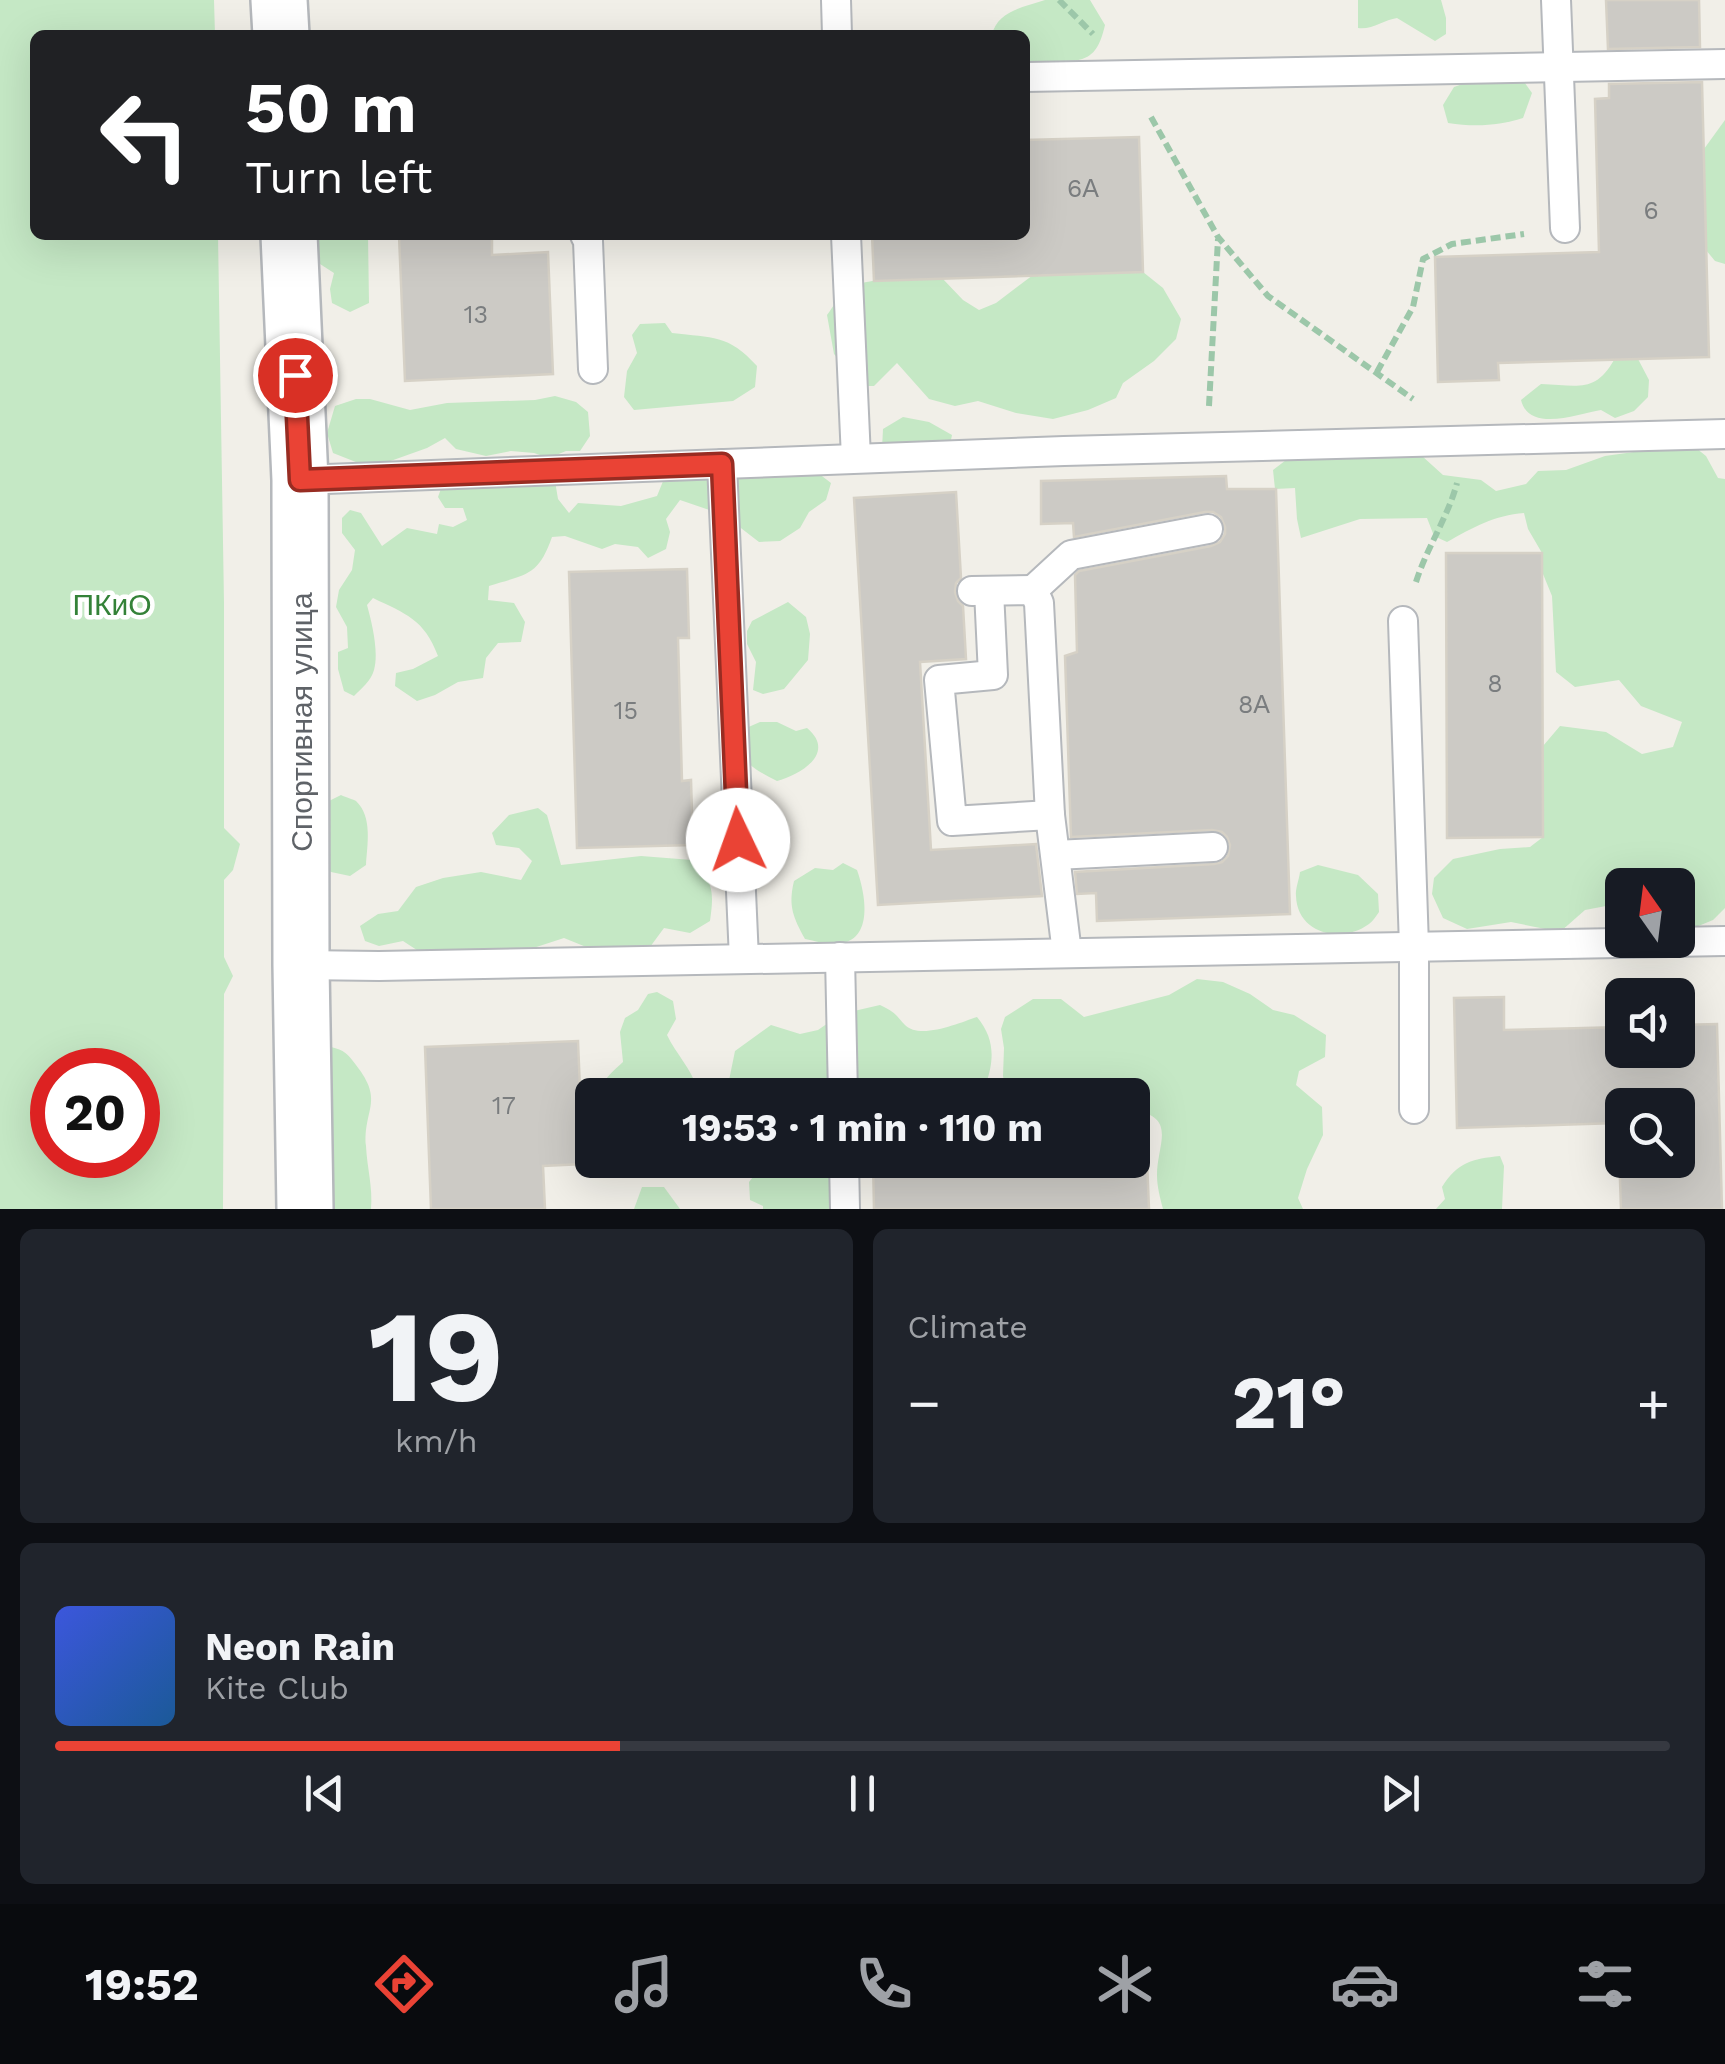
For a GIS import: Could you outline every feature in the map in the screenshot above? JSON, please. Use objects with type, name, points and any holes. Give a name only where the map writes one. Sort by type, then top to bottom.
[{"type":"street","points":[[279,0],[281,30]]},
{"type":"street","name":"Спортивная улица","points":[[289,240],[300,480],[305,1209]]},
{"type":"lane","points":[[836,0],[837,30]]},
{"type":"lane","points":[[1556,0],[1566,228]]},
{"type":"lane","points":[[1030,77],[1725,64]]},
{"type":"lane","points":[[588,240],[593,369]]},
{"type":"lane","points":[[846,240],[856,458]]},
{"type":"lane","points":[[300,480],[856,458],[1725,434]]},
{"type":"lane","points":[[722,464],[744,959]]},
{"type":"lane","points":[[1050,815],[952,821],[939,680],[993,675],[981,591],[1032,590],[1071,555],[1208,528]]},
{"type":"lane","points":[[1032,590],[1040,603],[1050,815],[1067,953]]},
{"type":"lane","points":[[1403,621],[1414,946],[1414,1108]]},
{"type":"lane","points":[[1056,855],[1212,847]]},
{"type":"lane","points":[[301,965],[1725,940]]},
{"type":"lane","points":[[840,957],[843,1078]]},
{"type":"lane","points":[[844,1178],[845,1209]]},
{"type":"path","points":[[1059,0],[1129,74],[1218,238],[1268,296],[1468,440],[1452,501],[1424,558],[1403,621]]},
{"type":"path","points":[[1376,372],[1413,307],[1423,259],[1452,244],[1566,228]]},
{"type":"path","points":[[1208,447],[1218,238]]},
{"type":"green space","name":"ПКиО","points":[[0,0],[214,0],[215,30],[30,30],[30,240],[218,240],[224,828],[240,844],[233,870],[224,880],[224,957],[233,976],[224,994],[223,1209],[0,1209]]},
{"type":"green space","points":[[1045,0],[1090,0],[1105,25],[1101,39],[1091,55],[1046,69],[1030,79],[1030,30],[994,30],[999,20]]},
{"type":"green space","points":[[1358,0],[1441,0],[1446,34],[1435,41],[1397,18],[1358,28]]},
{"type":"green space","points":[[1517,72],[1532,93],[1523,118],[1486,125],[1448,123],[1443,105],[1454,87],[1488,75]]},
{"type":"green space","points":[[1725,120],[1725,264],[1715,261],[1706,250],[1704,149]]},
{"type":"green space","points":[[314,240],[368,240],[369,303],[350,312],[332,303],[334,273],[320,264],[311,250]]},
{"type":"green space","points":[[1143,272],[1163,288],[1181,319],[1176,339],[1123,383],[1116,398],[1088,410],[1053,419],[978,401],[955,406],[929,399],[897,363],[874,386],[862,386],[834,354],[827,315],[847,290],[867,282],[942,278],[979,310],[996,303],[1033,275]]},
{"type":"green space","points":[[665,323],[672,333],[719,339],[737,348],[757,366],[755,387],[733,401],[634,410],[624,397],[627,371],[637,353],[632,335],[640,324]]},
{"type":"green space","points":[[1638,359],[1649,380],[1648,397],[1634,411],[1615,418],[1601,410],[1544,419],[1526,410],[1521,400],[1541,384],[1592,383],[1614,360]]},
{"type":"green space","points":[[555,396],[576,402],[588,412],[590,436],[580,451],[566,451],[549,458],[511,451],[486,456],[456,449],[445,438],[371,468],[333,453],[327,433],[335,406],[356,399],[410,410],[447,403]]},
{"type":"green space","points":[[903,417],[929,422],[952,435],[948,455],[882,449],[883,429]]},
{"type":"green space","points":[[1391,442],[1422,456],[1443,475],[1481,480],[1496,491],[1526,484],[1538,471],[1566,470],[1605,456],[1691,444],[1706,456],[1718,478],[1725,479],[1725,908],[1713,920],[1695,927],[1695,868],[1605,868],[1605,906],[1585,910],[1560,932],[1511,922],[1467,929],[1443,918],[1432,894],[1434,878],[1453,859],[1530,847],[1543,837],[1543,746],[1560,726],[1606,732],[1642,754],[1673,747],[1682,722],[1641,706],[1619,680],[1575,687],[1556,672],[1552,596],[1543,574],[1542,553],[1524,513],[1493,519],[1447,542],[1434,536],[1427,518],[1360,519],[1301,538],[1295,488],[1275,489],[1273,470],[1290,457]]},
{"type":"green space","points":[[818,473],[831,483],[826,500],[809,512],[800,528],[780,541],[759,542],[724,515],[680,500],[666,519],[670,532],[666,549],[648,558],[638,547],[615,544],[602,549],[565,536],[552,537],[536,567],[522,576],[489,586],[488,600],[514,603],[525,622],[521,642],[498,643],[486,658],[483,678],[458,682],[417,701],[395,686],[396,673],[438,656],[433,644],[420,626],[373,598],[367,605],[375,646],[374,670],[354,696],[344,691],[338,652],[348,648],[347,627],[336,607],[339,590],[352,570],[355,550],[342,533],[342,518],[350,510],[361,513],[382,546],[407,528],[437,534],[439,524],[453,527],[467,520],[463,508],[445,508],[438,497],[443,483],[555,481],[558,499],[569,513],[578,503],[621,506],[657,496],[666,474]]},
{"type":"green space","points":[[788,602],[806,617],[810,634],[808,660],[784,689],[763,694],[753,690],[756,662],[747,644],[747,631],[752,621]]},
{"type":"green space","points":[[760,722],[777,722],[796,731],[807,728],[818,746],[812,762],[777,781],[753,767],[746,757],[744,729]]},
{"type":"green space","points":[[341,795],[356,801],[367,823],[366,865],[350,876],[331,872],[318,859],[325,803]]},
{"type":"green space","points":[[538,808],[547,815],[561,865],[641,856],[692,860],[711,888],[710,921],[690,933],[664,928],[650,947],[630,952],[596,951],[564,938],[518,953],[423,954],[403,941],[379,946],[365,941],[360,926],[378,914],[398,911],[416,887],[481,872],[521,880],[532,861],[519,848],[496,845],[492,833],[509,815]]},
{"type":"green space","points":[[843,863],[857,870],[863,891],[864,914],[858,934],[838,944],[805,939],[793,911],[794,881],[815,868],[833,870]]},
{"type":"green space","points":[[1318,865],[1358,875],[1378,894],[1379,912],[1370,923],[1358,930],[1334,934],[1312,927],[1304,919],[1296,896],[1300,872]]},
{"type":"green space","points":[[1197,979],[1223,982],[1273,1010],[1294,1015],[1326,1035],[1325,1057],[1299,1071],[1296,1085],[1322,1107],[1323,1135],[1298,1198],[1303,1209],[1163,1209],[1157,1175],[1162,1134],[1160,1125],[1150,1116],[1150,1078],[1003,1078],[1001,1029],[1005,1017],[1033,999],[1061,999],[1084,1017],[1169,995]]},
{"type":"green space","points":[[657,992],[673,1001],[676,1019],[667,1035],[693,1078],[608,1078],[623,1062],[620,1032],[625,1018],[638,1010],[648,994]]},
{"type":"green space","points":[[880,1005],[905,1025],[920,1031],[977,1017],[988,1034],[992,1051],[987,1078],[729,1078],[735,1051],[771,1025],[800,1034],[818,1030],[841,1014]]},
{"type":"green space","points":[[331,1047],[351,1058],[369,1088],[366,1146],[371,1209],[312,1209],[321,1059]]},
{"type":"green space","points":[[1500,1156],[1504,1166],[1502,1209],[1436,1209],[1445,1199],[1442,1187],[1460,1167]]},
{"type":"green space","points":[[752,1178],[841,1178],[835,1209],[763,1209],[750,1200]]},
{"type":"green space","points":[[642,1187],[664,1187],[680,1209],[634,1209]]},
{"type":"building","points":[[1606,0],[1699,0],[1700,47],[1608,49]]},
{"type":"building","points":[[1702,82],[1709,357],[1498,363],[1499,380],[1438,382],[1435,257],[1599,252],[1595,99],[1609,98],[1609,84]]},
{"type":"building","points":[[1139,137],[1143,272],[874,281],[872,240],[1030,240],[1030,140]]},
{"type":"building","points":[[399,240],[492,240],[492,255],[548,252],[553,374],[405,381]]},
{"type":"building","points":[[1226,476],[1227,489],[1276,489],[1290,914],[1097,921],[1096,893],[1077,894],[1075,872],[1214,864],[1228,856],[1230,845],[1222,832],[1212,830],[1071,837],[1065,656],[1077,652],[1075,575],[1079,571],[1211,546],[1220,542],[1225,527],[1221,517],[1205,512],[1074,537],[1073,523],[1041,524],[1041,481]]},
{"type":"building","points":[[956,492],[961,578],[955,592],[963,606],[966,659],[920,662],[931,850],[1036,844],[1042,896],[878,905],[854,498]]},
{"type":"building","points":[[1446,553],[1542,553],[1543,837],[1447,838]]},
{"type":"building","points":[[687,569],[689,638],[678,638],[682,781],[691,780],[693,845],[577,848],[569,572]]},
{"type":"building","points":[[1504,997],[1504,1030],[1605,1027],[1605,1068],[1695,1068],[1695,1025],[1717,1024],[1722,1209],[1621,1209],[1620,1178],[1695,1178],[1695,1088],[1605,1088],[1605,1123],[1457,1128],[1454,998]]},
{"type":"building","points":[[578,1041],[575,1164],[543,1166],[545,1209],[431,1209],[425,1047]]},
{"type":"building","points":[[873,1178],[1148,1178],[1149,1209],[874,1209]]},
{"type":"route","points":[[295,375],[300,480],[722,464],[738,840]]}]
